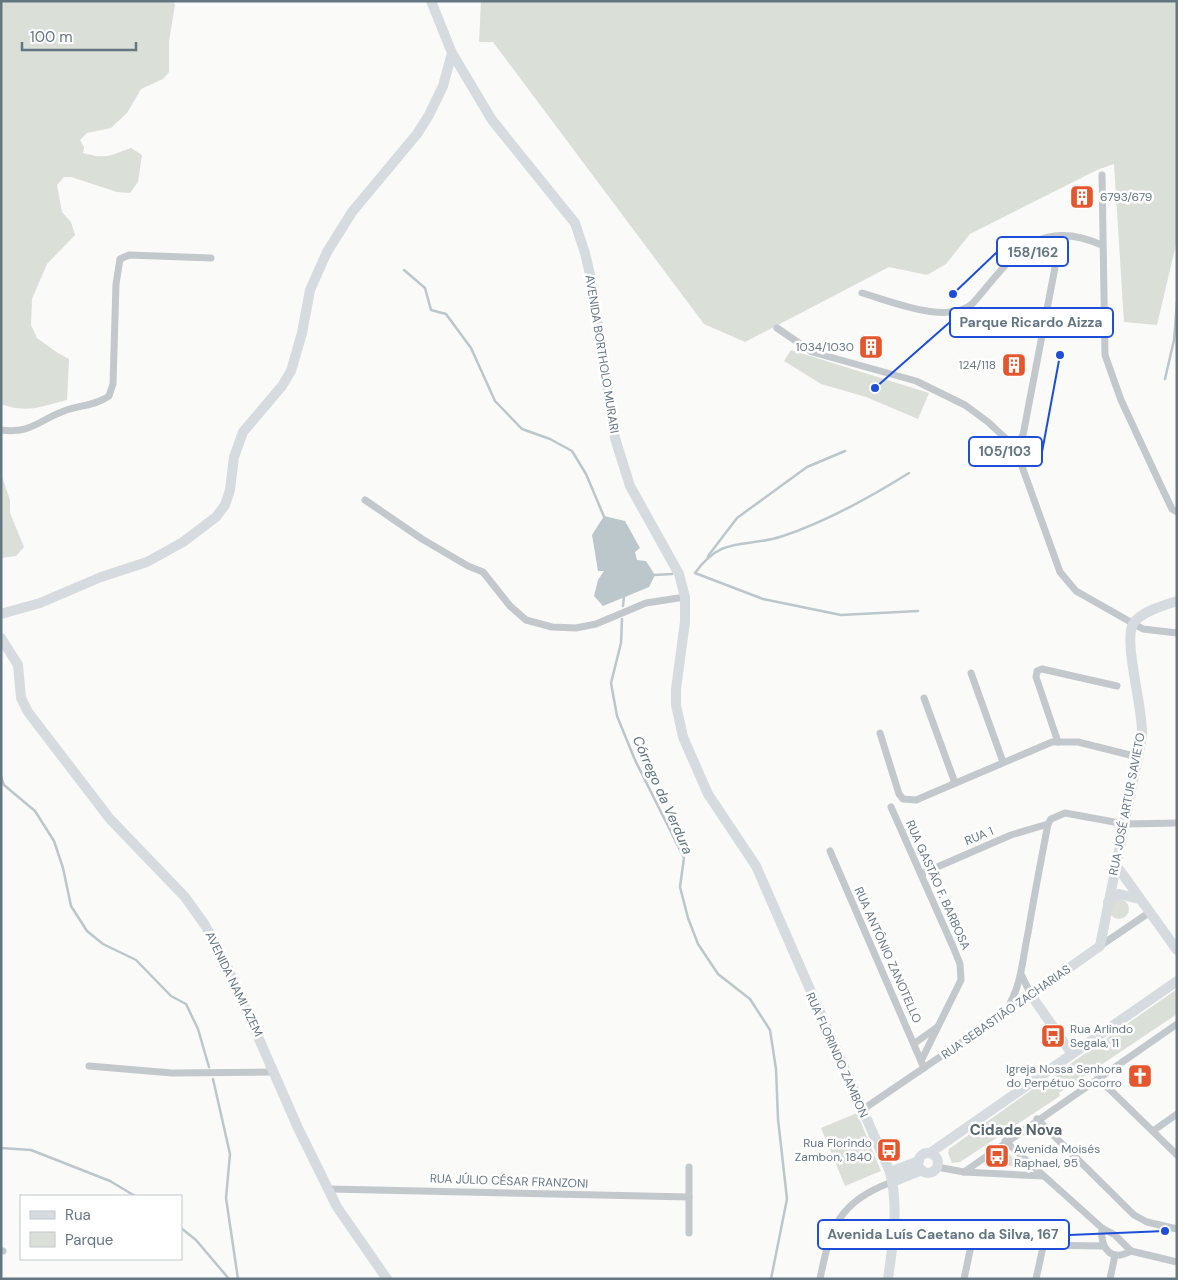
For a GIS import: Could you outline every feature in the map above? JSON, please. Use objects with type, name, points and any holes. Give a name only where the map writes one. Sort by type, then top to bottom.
[{"type":"street","name":"AVENIDA BORTHOLO MURARI","points":[[431,1],[452,53],[492,120],[575,224],[585,253],[590,279],[615,438],[630,486],[679,574],[685,597],[685,622],[676,689],[676,705],[683,737],[708,794],[747,850],[768,893]]},
{"type":"street","points":[[1,614],[40,603],[101,577],[147,562],[183,542],[216,517],[225,505],[230,490],[234,457],[244,432],[282,386],[291,371],[300,342],[310,290],[327,252],[352,212],[417,134],[429,115],[443,86],[452,53]]},
{"type":"street","points":[[1102,175],[1105,355],[1121,400],[1172,509],[1177,512]]},
{"type":"street","points":[[862,293],[932,312],[958,312],[967,309],[1010,260],[1026,246],[1044,238],[1061,236],[1087,239],[1102,245]]},
{"type":"street","points":[[1015,447],[1022,434],[1061,236]]},
{"type":"street","points":[[1,430],[24,430],[64,411],[87,406],[109,396],[113,384],[116,284],[120,259],[129,255],[211,258]]},
{"type":"street","points":[[777,328],[812,352],[916,381],[948,396],[988,422],[1015,447],[1058,566],[1065,579],[1085,598],[1132,628],[1177,633]]},
{"type":"street","points":[[365,500],[422,538],[483,572],[510,606],[526,620],[552,627],[576,628],[596,624],[646,603],[685,597]]},
{"type":"street","points":[[1132,628],[1140,617],[1177,601]]},
{"type":"street","name":"RUA JOSÉ ARTUR SAVIETO","points":[[1100,946],[1138,757],[1142,721],[1131,647],[1132,628]]},
{"type":"street","name":"AVENIDA NAMI AZEM","points":[[1,638],[18,665],[21,698],[28,712],[110,819],[185,897],[206,925],[227,966],[337,1207],[387,1279]]},
{"type":"street","points":[[1058,742],[1036,676],[1037,671],[1042,669],[1117,686]]},
{"type":"street","points":[[972,673],[1004,762]]},
{"type":"street","points":[[924,698],[955,783]]},
{"type":"street","points":[[880,733],[899,794],[903,799],[916,800],[1040,746],[1058,742],[1078,742],[1138,757]]},
{"type":"street","name":"RUA GASTÃO F. BARBOSA","points":[[890,807],[954,949],[962,973],[957,991],[922,1059]]},
{"type":"street","name":"RUA 1","points":[[921,874],[1011,835],[1048,824],[1052,819],[1065,814],[1125,824],[1177,824]]},
{"type":"street","points":[[1003,1014],[1012,1002],[1022,976],[1024,950],[1048,824]]},
{"type":"street","name":"RUA ANTÔNIO ZANOTELLO","points":[[830,851],[922,1059],[924,1068]]},
{"type":"street","points":[[1116,865],[1176,950]]},
{"type":"street","name":"RUA FLORINDO ZAMBON","points":[[768,893],[891,1177],[894,1243],[888,1279]]},
{"type":"street","points":[[1108,902],[1119,894],[1140,899]]},
{"type":"street","name":"RUA SEBASTIÃO ZACHARIAS","points":[[862,1110],[1031,996],[1150,912]]},
{"type":"street","points":[[1022,976],[1031,996],[1072,1054]]},
{"type":"street","points":[[920,1165],[923,1155],[930,1153],[1177,981]]},
{"type":"street","points":[[964,1172],[1005,1141],[1177,1024]]},
{"type":"street","points":[[915,1043],[937,1028]]},
{"type":"street","points":[[89,1066],[172,1073],[274,1072]]},
{"type":"street","points":[[1098,1078],[1177,1155]]},
{"type":"street","points":[[1153,1131],[1177,1114]]},
{"type":"street","points":[[1037,1119],[1134,1215],[1146,1222],[1177,1228]]},
{"type":"street","points":[[1005,1141],[1102,1228],[1115,1235],[1131,1252]]},
{"type":"street","points":[[920,1165],[932,1172],[937,1167],[937,1158],[930,1153]]},
{"type":"street","points":[[820,1279],[826,1248],[838,1219],[854,1204],[882,1186],[891,1177],[920,1165]]},
{"type":"street","points":[[689,1167],[689,1233]]},
{"type":"street","points":[[937,1167],[964,1172],[1044,1176]]},
{"type":"street","name":"RUA JÚLIO CÉSAR FRANZONI","points":[[329,1189],[689,1197]]},
{"type":"street","points":[[833,1228],[847,1242]]},
{"type":"street","points":[[1102,1228],[1103,1246]]},
{"type":"street","points":[[826,1248],[847,1242],[971,1246],[1103,1246],[1115,1255],[1131,1252],[1177,1262]]},
{"type":"street","points":[[964,1279],[971,1246]]},
{"type":"street","points":[[1036,1279],[1043,1247]]},
{"type":"street","points":[[1110,1279],[1115,1255]]},
{"type":"green space","points":[[1,1],[173,1],[175,5],[169,41],[169,72],[163,79],[141,89],[127,113],[111,128],[87,133],[80,140],[84,147],[83,153],[91,155],[108,156],[131,148],[142,155],[138,182],[130,193],[117,192],[71,177],[64,177],[57,185],[62,212],[71,222],[75,235],[47,264],[32,299],[31,325],[37,338],[69,359],[67,400],[27,409],[1,404]]},
{"type":"green space","points":[[481,1],[1177,1],[1177,240],[1157,325],[1124,322],[1114,164],[1097,170],[970,234],[946,264],[927,275],[889,267],[745,342],[704,324],[493,42],[479,42]]},
{"type":"green space","points":[[791,350],[929,393],[918,419],[866,397],[821,384],[784,361]]},
{"type":"green space","points":[[1,474],[10,500],[10,513],[24,547],[16,556],[1,558]]},
{"type":"green space","points":[[1119,899],[1126,902],[1129,909],[1126,916],[1119,919],[1112,916],[1109,909],[1112,902]]},
{"type":"green space","points":[[1177,989],[1177,1014],[1059,1093],[1060,1096],[960,1162],[952,1163],[948,1153],[949,1149],[1048,1078],[1054,1087],[1050,1080],[1053,1076]]},
{"type":"green space","points":[[857,1113],[881,1171],[845,1186],[821,1128]]},
{"type":"green space","points":[[1005,1150],[1021,1166],[983,1165]]},
{"type":"shaded area","points":[[604,516],[625,521],[640,548],[635,552],[637,560],[646,561],[655,575],[649,587],[603,606],[594,596],[598,580],[604,571],[598,571],[592,535]]},
{"type":"waterway","points":[[404,270],[425,288],[431,310],[446,314],[471,348],[495,401],[522,429],[550,439],[572,451],[586,474],[605,519]]},
{"type":"waterway","points":[[1165,379],[1174,340],[1177,302]]},
{"type":"waterway","points":[[708,556],[737,518],[807,467],[845,451]]},
{"type":"waterway","points":[[909,473],[848,508],[800,530],[769,540],[725,548],[705,561],[695,573],[763,599],[841,615],[918,611]]},
{"type":"waterway","points":[[654,575],[672,574]]},
{"type":"waterway","name":"Córrego da Verdura","points":[[623,606],[624,596]]},
{"type":"waterway","name":"Córrego da Verdura","points":[[622,619],[621,643],[611,683],[617,716],[635,760],[684,858],[680,887],[688,918],[698,944],[718,974],[750,999],[770,1030],[776,1069],[778,1119],[787,1199],[771,1279]]},
{"type":"waterway","points":[[1,777],[4,785],[35,811],[54,841],[63,868],[71,906],[87,931],[103,944],[136,960],[171,996],[186,1004],[198,1029],[209,1067]]},
{"type":"waterway","points":[[213,1079],[230,1154],[226,1198],[238,1279]]},
{"type":"waterway","points":[[1,1148],[31,1150],[110,1181],[133,1195]]},
{"type":"waterway","points":[[182,1229],[196,1240],[229,1279]]},
{"type":"place","name":"6793/679","points":[[1082,197]]},
{"type":"place","name":"158/162","points":[[953,294]]},
{"type":"place","name":"1034/1030","points":[[871,347]]},
{"type":"place","name":"105/103","points":[[1060,355]]},
{"type":"place","name":"124/118","points":[[1014,365]]},
{"type":"place","name":"Parque Ricardo Aizza","points":[[875,388]]},
{"type":"place","name":"Rua Arlindo Segala, 11","points":[[1053,1036]]},
{"type":"place","name":"Igreja Nossa Senhora do Perpétuo Socorro","points":[[1140,1076]]},
{"type":"place","name":"Rua Florindo Zambon, 1840","points":[[889,1150]]},
{"type":"place","name":"Avenida Moisés Raphael, 95","points":[[997,1156]]},
{"type":"place","name":"Avenida Luís Caetano da Silva, 167","points":[[1165,1231]]},
{"type":"district","name":"Cidade Nova","points":[[1016,1130]]}]
